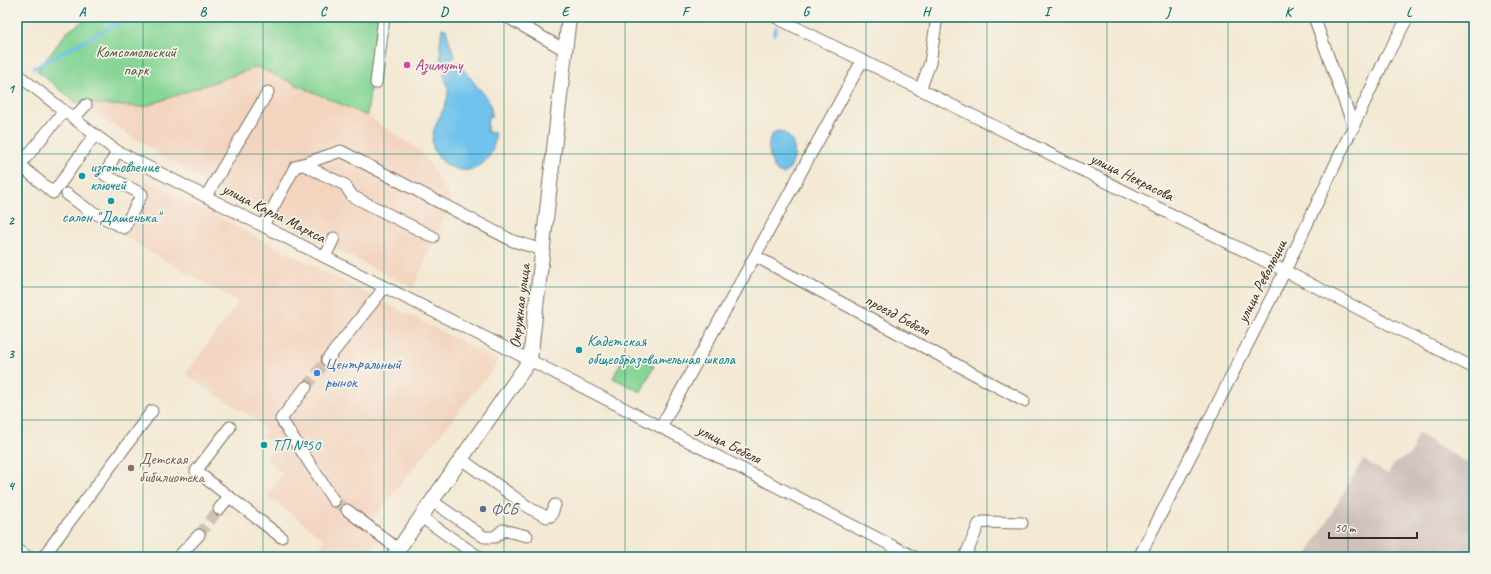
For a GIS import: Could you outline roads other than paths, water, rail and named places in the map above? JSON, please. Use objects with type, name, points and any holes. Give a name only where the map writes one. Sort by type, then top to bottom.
[{"type":"main road","name":"Окружная улица","points":[[395,553],[530,360],[569,17]]},
{"type":"street","points":[[376,83],[384,17]]},
{"type":"street","points":[[507,17],[565,50]]},
{"type":"street","name":"улица Некрасова","points":[[775,17],[1286,271],[1474,368]]},
{"type":"street","points":[[920,90],[930,63],[937,17]]},
{"type":"street","points":[[1314,17],[1354,128]]},
{"type":"street","name":"улица Революции","points":[[1139,557],[1286,271],[1354,128],[1385,58],[1408,17]]},
{"type":"street","points":[[661,427],[862,61]]},
{"type":"street","name":"улица Карла Маркса","points":[[17,74],[117,151],[530,360]]},
{"type":"street","points":[[206,196],[268,92]]},
{"type":"street","points":[[74,118],[86,105]]},
{"type":"street","points":[[64,111],[20,165],[53,193],[70,172],[75,162],[95,135]]},
{"type":"street","points":[[66,194],[87,209],[124,228],[142,194],[105,174],[117,151]]},
{"type":"street","points":[[263,226],[295,167],[341,151],[513,241],[543,250]]},
{"type":"street","points":[[302,164],[345,185],[352,196],[433,237]]},
{"type":"street","points":[[325,257],[334,238]]},
{"type":"street","name":"проезд Бебеля","points":[[755,256],[1024,401]]},
{"type":"street","points":[[327,360],[384,287]]},
{"type":"street","name":"улица Бебеля","points":[[530,360],[914,557]]},
{"type":"street","points":[[306,387],[281,419],[334,501]]},
{"type":"street","points":[[43,557],[152,411]]},
{"type":"street","points":[[230,427],[196,471],[281,537]]},
{"type":"street","points":[[461,459],[531,509],[547,517],[551,516],[555,505]]},
{"type":"street","points":[[219,509],[228,497]]},
{"type":"street","points":[[432,501],[484,537],[495,538],[503,530],[527,536]]},
{"type":"street","points":[[347,510],[395,553]]},
{"type":"street","points":[[421,516],[478,557]]},
{"type":"street","points":[[965,557],[979,524],[983,522],[1022,523]]},
{"type":"street","points":[[178,557],[199,535]]},
{"type":"street","points":[[17,550],[28,557]]},
{"type":"water","points":[[442,28],[446,29],[455,57],[441,68],[440,43]]},
{"type":"water","points":[[458,61],[488,99],[492,116],[488,116],[487,132],[495,133],[494,143],[487,160],[473,169],[464,170],[455,169],[446,164],[438,156],[433,147],[432,140],[435,127],[447,101],[448,92],[443,73]]},
{"type":"water","points":[[777,131],[784,133],[789,137],[793,143],[794,150],[792,164],[783,174],[777,172],[774,168],[769,150],[770,139]]},
{"type":"waterway","points":[[34,68],[129,17]]},
{"type":"waterway","points":[[774,34],[776,28]]},
{"type":"tunnel","points":[[306,387],[327,360]]},
{"type":"tunnel","points":[[334,501],[347,510]]},
{"type":"tunnel","points":[[199,535],[219,509]]},
{"type":"place","name":"Азимуту","points":[[407,65]]},
{"type":"place","name":"изготовление ключей","points":[[82,176]]},
{"type":"place","name":"салон \"Дашенька\"","points":[[111,201]]},
{"type":"place","name":"Кадетская общеобразовательная школа","points":[[579,350]]},
{"type":"place","name":"Центральный рынок","points":[[317,373]]},
{"type":"place","name":"ТП №50","points":[[264,445]]},
{"type":"place","name":"Детская бибилиотека","points":[[131,468]]},
{"type":"place","name":"ФСБ","points":[[483,509]]},
{"type":"park label","name":"Комсомольский парк","points":[[136,61]]}]
